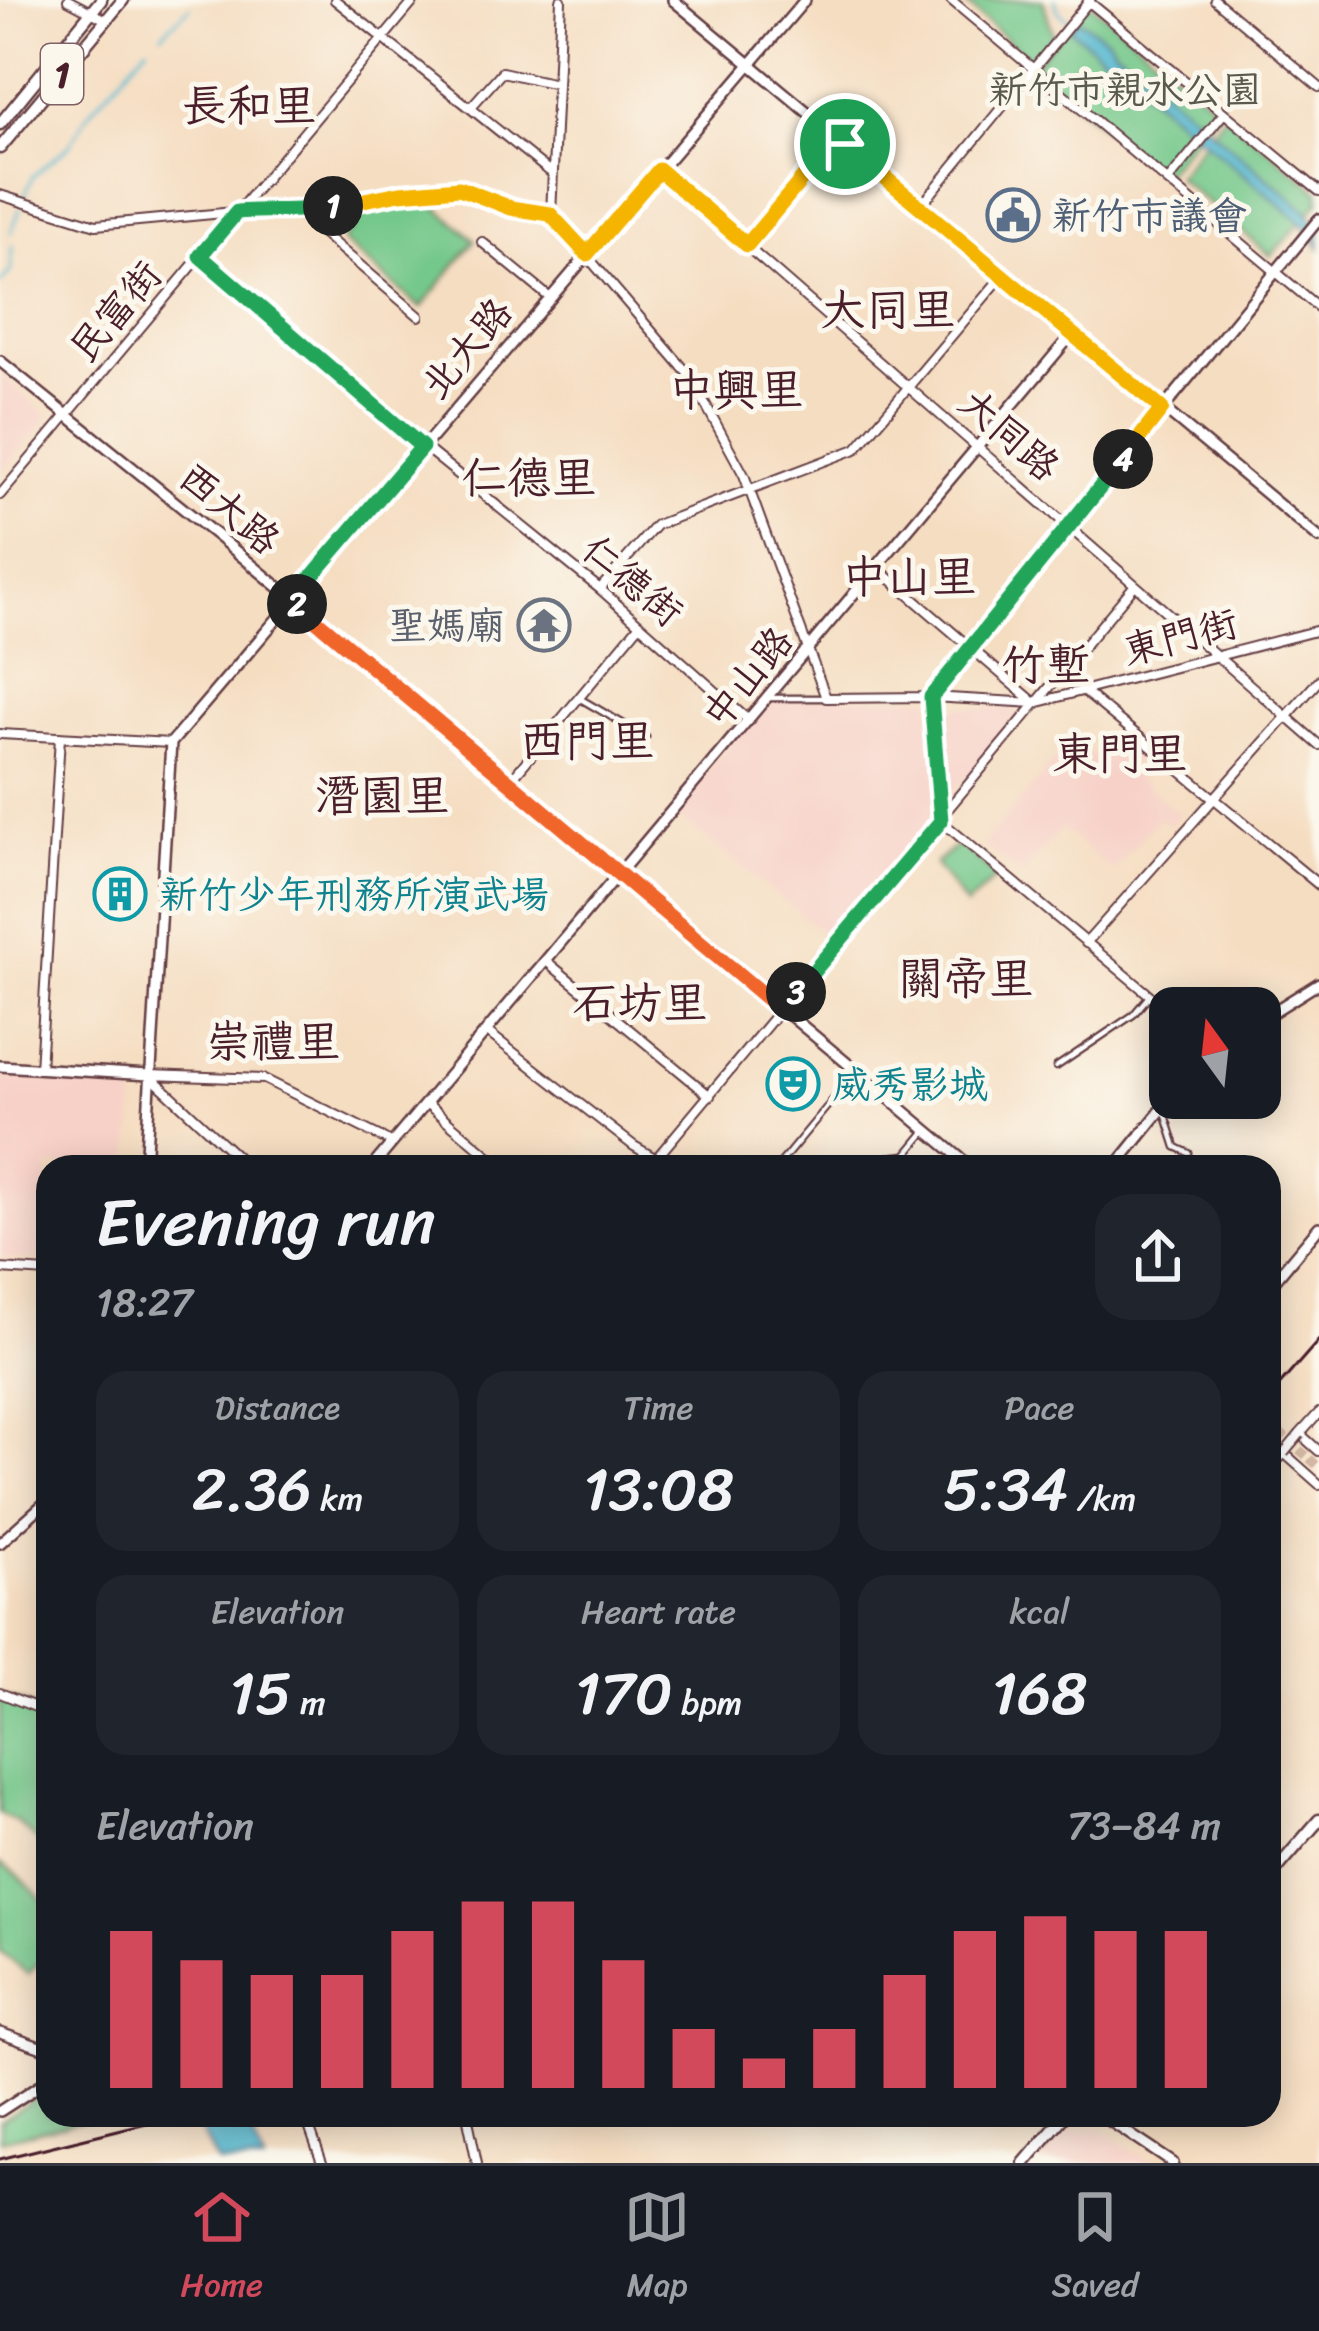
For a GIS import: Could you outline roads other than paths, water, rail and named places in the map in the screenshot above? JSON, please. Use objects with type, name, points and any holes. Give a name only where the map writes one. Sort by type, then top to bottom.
[{"type":"main road","name":"1","points":[[0,124],[101,0]]},
{"type":"main road","name":"1","points":[[0,148],[123,0]]},
{"type":"main road","points":[[1281,1856],[1319,1820]]},
{"type":"main road","points":[[1024,2163],[1055,2127]]},
{"type":"street","points":[[68,0],[106,20]]},
{"type":"street","points":[[335,0],[550,172]]},
{"type":"street","name":"民富街","points":[[0,495],[415,0]]},
{"type":"street","points":[[550,214],[561,0]]},
{"type":"street","points":[[673,0],[1319,538]]},
{"type":"street","name":"北大路","points":[[171,743],[805,0]]},
{"type":"street","points":[[951,0],[1319,308]]},
{"type":"street","points":[[1215,0],[1319,87]]},
{"type":"street","points":[[920,206],[1089,1],[1319,191]]},
{"type":"street","points":[[470,109],[502,72],[556,84]]},
{"type":"street","points":[[1168,181],[1224,113]]},
{"type":"street","points":[[747,245],[837,137]]},
{"type":"street","name":"大同路","points":[[659,170],[1319,745]]},
{"type":"street","points":[[0,195],[96,225],[266,209],[299,213],[400,193],[459,188],[511,208],[550,214],[690,376],[751,490],[826,698]]},
{"type":"street","points":[[299,213],[419,316]]},
{"type":"street","points":[[1149,994],[941,821],[931,697],[1319,219]]},
{"type":"street","points":[[482,242],[549,297]]},
{"type":"street","name":"仁德街","points":[[200,256],[422,447],[600,589],[749,721]]},
{"type":"street","points":[[600,589],[656,525],[856,449],[1003,275]]},
{"type":"street","name":"中山路","points":[[382,1155],[1072,333]]},
{"type":"street","name":"西大路","points":[[0,361],[957,1155]]},
{"type":"street","points":[[874,566],[1035,704]]},
{"type":"street","points":[[660,1155],[1134,586]]},
{"type":"street","points":[[509,782],[640,624]]},
{"type":"street","name":"東門街","points":[[768,698],[931,697],[1035,704],[1319,630]]},
{"type":"street","points":[[1086,943],[1319,680]]},
{"type":"street","points":[[1086,693],[1319,885]]},
{"type":"street","points":[[579,698],[646,736]]},
{"type":"street","points":[[0,734],[171,743],[145,1155]]},
{"type":"street","points":[[40,1069],[61,737]]},
{"type":"street","points":[[545,960],[710,1096]]},
{"type":"street","points":[[1281,1007],[1319,983]]},
{"type":"street","points":[[1056,1067],[1133,1015],[1149,996]]},
{"type":"street","points":[[486,1031],[644,1155]]},
{"type":"street","points":[[0,1066],[264,1079],[393,1143]]},
{"type":"street","points":[[787,1155],[855,1072]]},
{"type":"street","points":[[148,1075],[235,1155]]},
{"type":"street","points":[[426,1103],[488,1155]]},
{"type":"street","points":[[1125,1155],[1155,1119]]},
{"type":"street","points":[[1171,1119],[1176,1147],[1190,1153]]},
{"type":"street","points":[[906,1155],[927,1129]]},
{"type":"street","points":[[1281,1273],[1319,1227]]},
{"type":"street","points":[[0,1269],[36,1271]]},
{"type":"street","points":[[1281,1456],[1319,1413]]},
{"type":"street","points":[[1300,1434],[1319,1451]]},
{"type":"street","points":[[1284,1453],[1319,1484]]},
{"type":"street","points":[[0,1543],[36,1511]]},
{"type":"street","points":[[0,1693],[36,1707]]},
{"type":"street","points":[[0,2033],[36,2046]]},
{"type":"street","points":[[0,2111],[36,2088]]},
{"type":"street","points":[[309,2127],[322,2163]]},
{"type":"street","points":[[469,2127],[477,2163]]},
{"type":"street","points":[[1119,2127],[1173,2163]]},
{"type":"water","points":[[1078,19],[1109,40],[1308,212],[1319,228],[1319,247],[1300,221],[1070,29]]},
{"type":"water","points":[[200,2127],[249,2127],[264,2163],[217,2163]]},
{"type":"waterway","points":[[1055,0],[1058,11],[1070,21]]},
{"type":"waterway","points":[[162,34],[190,7]]},
{"type":"waterway","points":[[25,195],[33,176],[69,146],[88,114],[148,46]]},
{"type":"waterway","points":[[11,233],[20,209]]},
{"type":"waterway","points":[[0,283],[11,271],[12,246]]},
{"type":"tunnel","points":[[1281,1434],[1319,1467]]},
{"type":"railway","points":[[1281,1383],[1319,1340]]},
{"type":"railway","points":[[0,2159],[130,2127]]},
{"type":"place","name":"新竹市議會","points":[[1013,215]]},
{"type":"place","name":"聖媽廟","points":[[544,625]]},
{"type":"place","name":"新竹少年刑務所演武場","points":[[120,894]]},
{"type":"place","name":"威秀影城","points":[[793,1084]]},
{"type":"district","name":"長和里","points":[[249,105]]},
{"type":"district","name":"大同里","points":[[888,309]]},
{"type":"district","name":"中興里","points":[[736,389]]},
{"type":"district","name":"仁德里","points":[[529,477]]},
{"type":"district","name":"中山里","points":[[909,576]]},
{"type":"district","name":"竹塹","points":[[1046,664]]},
{"type":"district","name":"西門里","points":[[587,740]]},
{"type":"district","name":"東門里","points":[[1120,753]]},
{"type":"district","name":"潛園里","points":[[382,795]]},
{"type":"district","name":"關帝里","points":[[966,978]]},
{"type":"district","name":"石坊里","points":[[640,1002]]},
{"type":"district","name":"崇禮里","points":[[273,1041]]},
{"type":"park label","name":"新竹市親水公園","points":[[1125,89]]}]
